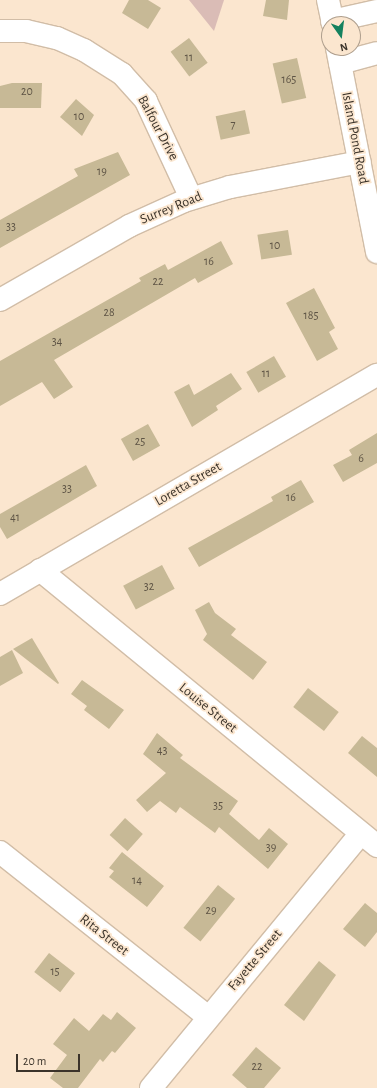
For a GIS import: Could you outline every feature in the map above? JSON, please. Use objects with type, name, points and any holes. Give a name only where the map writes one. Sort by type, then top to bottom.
[{"type":"street","points":[[328,0],[331,16]]},
{"type":"street","points":[[359,16],[377,11]]},
{"type":"street","name":"Balfour Drive","points":[[0,31],[26,30],[57,38],[84,50],[122,74],[146,101],[191,198]]},
{"type":"street","points":[[361,54],[377,53]]},
{"type":"street","name":"Island Pond Road","points":[[339,56],[377,252]]},
{"type":"street","name":"Surrey Road","points":[[0,300],[129,226],[191,198],[360,162]]},
{"type":"street","name":"Loretta Street","points":[[0,594],[377,375]]},
{"type":"street","name":"Louise Street","points":[[40,570],[369,840]]},
{"type":"street","name":"Fayette Street","points":[[151,1088],[208,1017],[369,840]]},
{"type":"street","name":"Rita Street","points":[[0,852],[208,1017]]},
{"type":"shaded area","points":[[189,0],[224,0],[214,31]]},
{"type":"building","points":[[129,0],[148,0],[161,8],[148,29],[122,13]]},
{"type":"building","points":[[266,0],[289,0],[287,20],[263,16]]},
{"type":"building","points":[[189,38],[208,63],[189,77],[171,52]]},
{"type":"building","points":[[297,58],[306,98],[282,104],[273,64]]},
{"type":"building","points":[[12,83],[42,83],[41,108],[0,108],[0,86]]},
{"type":"building","points":[[76,99],[94,115],[82,136],[60,117]]},
{"type":"building","points":[[245,110],[250,133],[221,140],[216,116]]},
{"type":"building","points":[[118,152],[130,175],[0,248],[0,220],[78,176],[74,169]]},
{"type":"building","points":[[288,230],[292,255],[261,260],[257,235]]},
{"type":"building","points":[[221,241],[233,264],[198,283],[195,278],[54,360],[73,387],[54,399],[42,382],[0,406],[0,361],[141,281],[139,278],[165,264],[168,270]]},
{"type":"building","points":[[314,288],[335,328],[329,332],[338,349],[317,361],[286,303]]},
{"type":"building","points":[[274,356],[286,377],[258,393],[246,372]]},
{"type":"building","points":[[231,373],[242,389],[216,406],[218,410],[192,427],[174,392],[189,384],[194,395]]},
{"type":"building","points":[[148,424],[160,446],[133,461],[121,439]]},
{"type":"building","points":[[377,433],[377,463],[343,482],[333,465],[352,455],[349,450]]},
{"type":"building","points":[[86,465],[97,486],[7,539],[0,527],[0,514]]},
{"type":"building","points":[[301,480],[314,502],[199,567],[188,548],[273,501],[271,497]]},
{"type":"building","points":[[162,565],[175,589],[136,609],[123,586]]},
{"type":"building","points":[[209,602],[215,613],[236,629],[231,635],[267,662],[253,680],[203,640],[207,634],[195,610]]},
{"type":"building","points":[[32,638],[59,683],[58,684],[13,649]]},
{"type":"building","points":[[12,650],[23,673],[0,686],[0,657]]},
{"type":"building","points":[[82,680],[124,710],[109,729],[84,710],[87,706],[71,694]]},
{"type":"building","points":[[308,688],[339,712],[324,731],[293,707]]},
{"type":"building","points":[[157,733],[183,755],[180,758],[238,801],[229,814],[259,840],[269,828],[288,844],[268,869],[219,827],[215,833],[180,807],[176,813],[160,801],[147,812],[136,800],[166,773],[143,754]]},
{"type":"building","points":[[362,736],[377,748],[377,777],[348,753]]},
{"type":"building","points":[[125,818],[143,834],[127,851],[110,835]]},
{"type":"building","points":[[122,852],[164,886],[147,907],[109,877],[114,871],[109,868]]},
{"type":"building","points":[[218,885],[235,899],[200,942],[183,928]]},
{"type":"building","points":[[365,903],[377,913],[377,932],[365,947],[343,929]]},
{"type":"building","points":[[49,953],[75,973],[60,992],[34,972]]},
{"type":"building","points":[[319,961],[336,975],[304,1021],[284,1005]]},
{"type":"building","points":[[117,1012],[136,1028],[115,1053],[112,1051],[103,1062],[100,1059],[78,1088],[63,1088],[50,1078],[67,1055],[53,1044],[74,1018],[89,1031],[103,1014],[111,1020]]},
{"type":"building","points":[[256,1047],[281,1068],[264,1088],[247,1088],[232,1075]]}]
